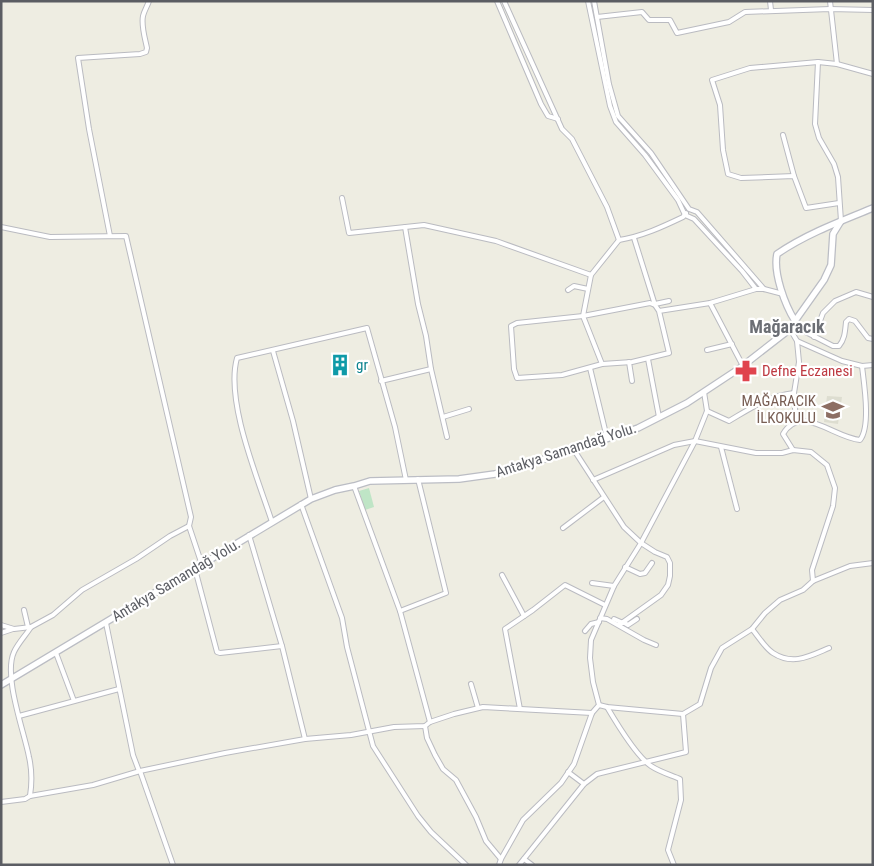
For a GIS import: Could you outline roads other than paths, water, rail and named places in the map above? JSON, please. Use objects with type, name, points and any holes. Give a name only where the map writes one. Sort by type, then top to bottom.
[{"type":"street","points":[[110,236],[89,129],[78,58],[146,52],[147,48],[142,22],[149,1]]},
{"type":"street","points":[[497,1],[541,104],[548,116],[558,118]]},
{"type":"street","points":[[504,1],[562,129],[572,140],[603,199],[619,240]]},
{"type":"street","points":[[588,1],[610,106],[616,122],[645,154],[678,200],[685,215],[694,219],[756,289]]},
{"type":"street","points":[[594,1],[609,84],[618,116],[651,153],[689,209],[697,212],[764,290]]},
{"type":"street","points":[[770,1],[771,10]]},
{"type":"street","points":[[830,1],[837,64]]},
{"type":"street","points":[[597,17],[642,12],[649,20],[670,20],[677,32],[729,22],[745,12],[830,9],[873,10]]},
{"type":"street","points":[[818,62],[815,124],[834,164],[838,177],[841,221]]},
{"type":"street","points":[[794,176],[741,178],[728,174],[722,150],[720,105],[712,80],[750,68],[818,62],[837,64],[873,74]]},
{"type":"street","points":[[783,135],[794,176],[806,208],[839,203]]},
{"type":"street","points":[[342,198],[349,233],[424,225],[496,241],[591,275]]},
{"type":"street","points":[[796,422],[794,393],[799,362],[797,341],[783,294],[776,260],[777,254],[788,246],[873,208]]},
{"type":"street","points":[[602,364],[583,316],[591,275],[619,240],[650,233],[685,215],[689,209]]},
{"type":"street","name":"Antakya Samandağ Yolu.","points":[[1,685],[311,499],[335,490],[370,481],[459,478],[495,474],[638,428],[687,403],[743,366],[792,325],[824,280],[831,265],[833,234],[841,221]]},
{"type":"street","points":[[1,227],[50,237],[126,236],[191,517],[189,526],[202,566]]},
{"type":"street","points":[[405,227],[418,304],[447,437]]},
{"type":"street","points":[[634,238],[655,305],[659,311],[670,353],[648,359],[602,364],[562,375],[517,378],[514,369],[511,326],[517,323],[583,316],[650,303],[655,305],[669,301]]},
{"type":"street","points":[[568,290],[574,286],[588,289]]},
{"type":"street","points":[[659,311],[710,303],[756,289],[783,294]]},
{"type":"street","points":[[814,337],[823,313],[835,301],[856,292],[873,297]]},
{"type":"street","points":[[710,303],[743,366]]},
{"type":"street","points":[[792,325],[833,346],[839,346],[845,335],[846,322],[850,319],[855,321],[868,338],[873,339]]},
{"type":"street","points":[[272,522],[242,425],[235,392],[234,369],[237,358],[367,328],[395,427],[406,480]]},
{"type":"street","points":[[797,341],[842,361],[862,366],[873,365]]},
{"type":"street","points":[[707,350],[732,344]]},
{"type":"street","points":[[273,351],[293,421],[311,499]]},
{"type":"street","points":[[648,359],[659,417]]},
{"type":"street","points":[[629,362],[632,381]]},
{"type":"street","points":[[793,450],[783,434],[786,429],[796,422],[804,421],[817,424],[850,439],[860,440],[863,436],[866,420],[862,366]]},
{"type":"street","points":[[381,381],[431,368]]},
{"type":"street","points":[[590,368],[607,438]]},
{"type":"street","points":[[599,704],[593,682],[590,658],[591,640],[614,586],[642,543],[695,440],[707,411],[704,392]]},
{"type":"street","points":[[707,411],[729,421],[767,399],[794,393]]},
{"type":"street","points":[[443,418],[469,409]]},
{"type":"street","points":[[593,480],[674,445],[695,440],[756,453],[782,453],[793,450],[811,452],[827,465],[834,488],[833,506],[812,570],[813,581]]},
{"type":"street","points":[[721,447],[738,509]]},
{"type":"street","points":[[574,450],[624,527],[642,543],[655,552],[667,557],[670,563],[668,585],[661,595],[622,623]]},
{"type":"street","points":[[400,611],[446,593],[418,478]]},
{"type":"street","points":[[354,486],[400,611],[430,722]]},
{"type":"street","points":[[563,528],[604,497]]},
{"type":"street","points":[[301,504],[342,618],[347,646],[373,746],[418,816],[431,832],[466,865]]},
{"type":"street","points":[[1,633],[30,627],[53,615],[82,590],[189,526]]},
{"type":"street","points":[[249,535],[282,646],[305,739]]},
{"type":"street","points":[[625,567],[640,574],[644,573],[652,563]]},
{"type":"street","points":[[599,704],[607,707],[683,714],[700,704],[711,668],[722,648],[752,629],[764,613],[780,600],[803,590],[813,581],[850,566],[873,563]]},
{"type":"street","points":[[195,569],[217,652],[282,646]]},
{"type":"street","points":[[502,575],[524,616]]},
{"type":"street","points":[[592,583],[614,586]]},
{"type":"street","points":[[520,709],[505,629],[565,585],[605,605]]},
{"type":"street","points":[[24,610],[30,627]]},
{"type":"street","points":[[614,618],[644,640],[656,644]]},
{"type":"street","points":[[585,631],[591,624],[599,620],[607,619],[628,625],[637,619]]},
{"type":"street","points":[[106,623],[133,755],[173,865]]},
{"type":"street","points":[[1,625],[14,629]]},
{"type":"street","points":[[30,627],[14,652],[10,666],[11,680],[32,774],[30,796]]},
{"type":"street","points":[[752,629],[772,653],[791,660],[804,658],[830,648]]},
{"type":"street","points":[[56,653],[74,701]]},
{"type":"street","points":[[471,684],[478,708]]},
{"type":"street","points":[[19,716],[119,689]]},
{"type":"street","points":[[499,865],[523,820],[561,783],[574,764],[592,713],[599,704]]},
{"type":"street","points":[[1,802],[93,785],[140,771],[225,753],[305,739],[370,732],[394,727],[424,726],[430,722],[483,707],[592,713]]},
{"type":"street","points":[[607,707],[616,723],[647,763],[680,779],[681,800],[668,850],[674,865]]},
{"type":"street","points":[[520,865],[584,784],[597,774],[686,752],[683,714]]},
{"type":"street","points":[[424,726],[427,738],[443,769],[456,780],[476,817],[486,841],[501,859]]},
{"type":"street","points":[[568,772],[584,784]]},
{"type":"street","points":[[524,860],[532,865]]},
{"type":"place","name":"gr","points":[[340,365]]},
{"type":"place","name":"Defne Eczanesi","points":[[746,371]]},
{"type":"place","name":"MAĞARACIK İLKOKULU","points":[[833,410]]},
{"type":"district","name":"Mağaracık","points":[[787,327]]}]
